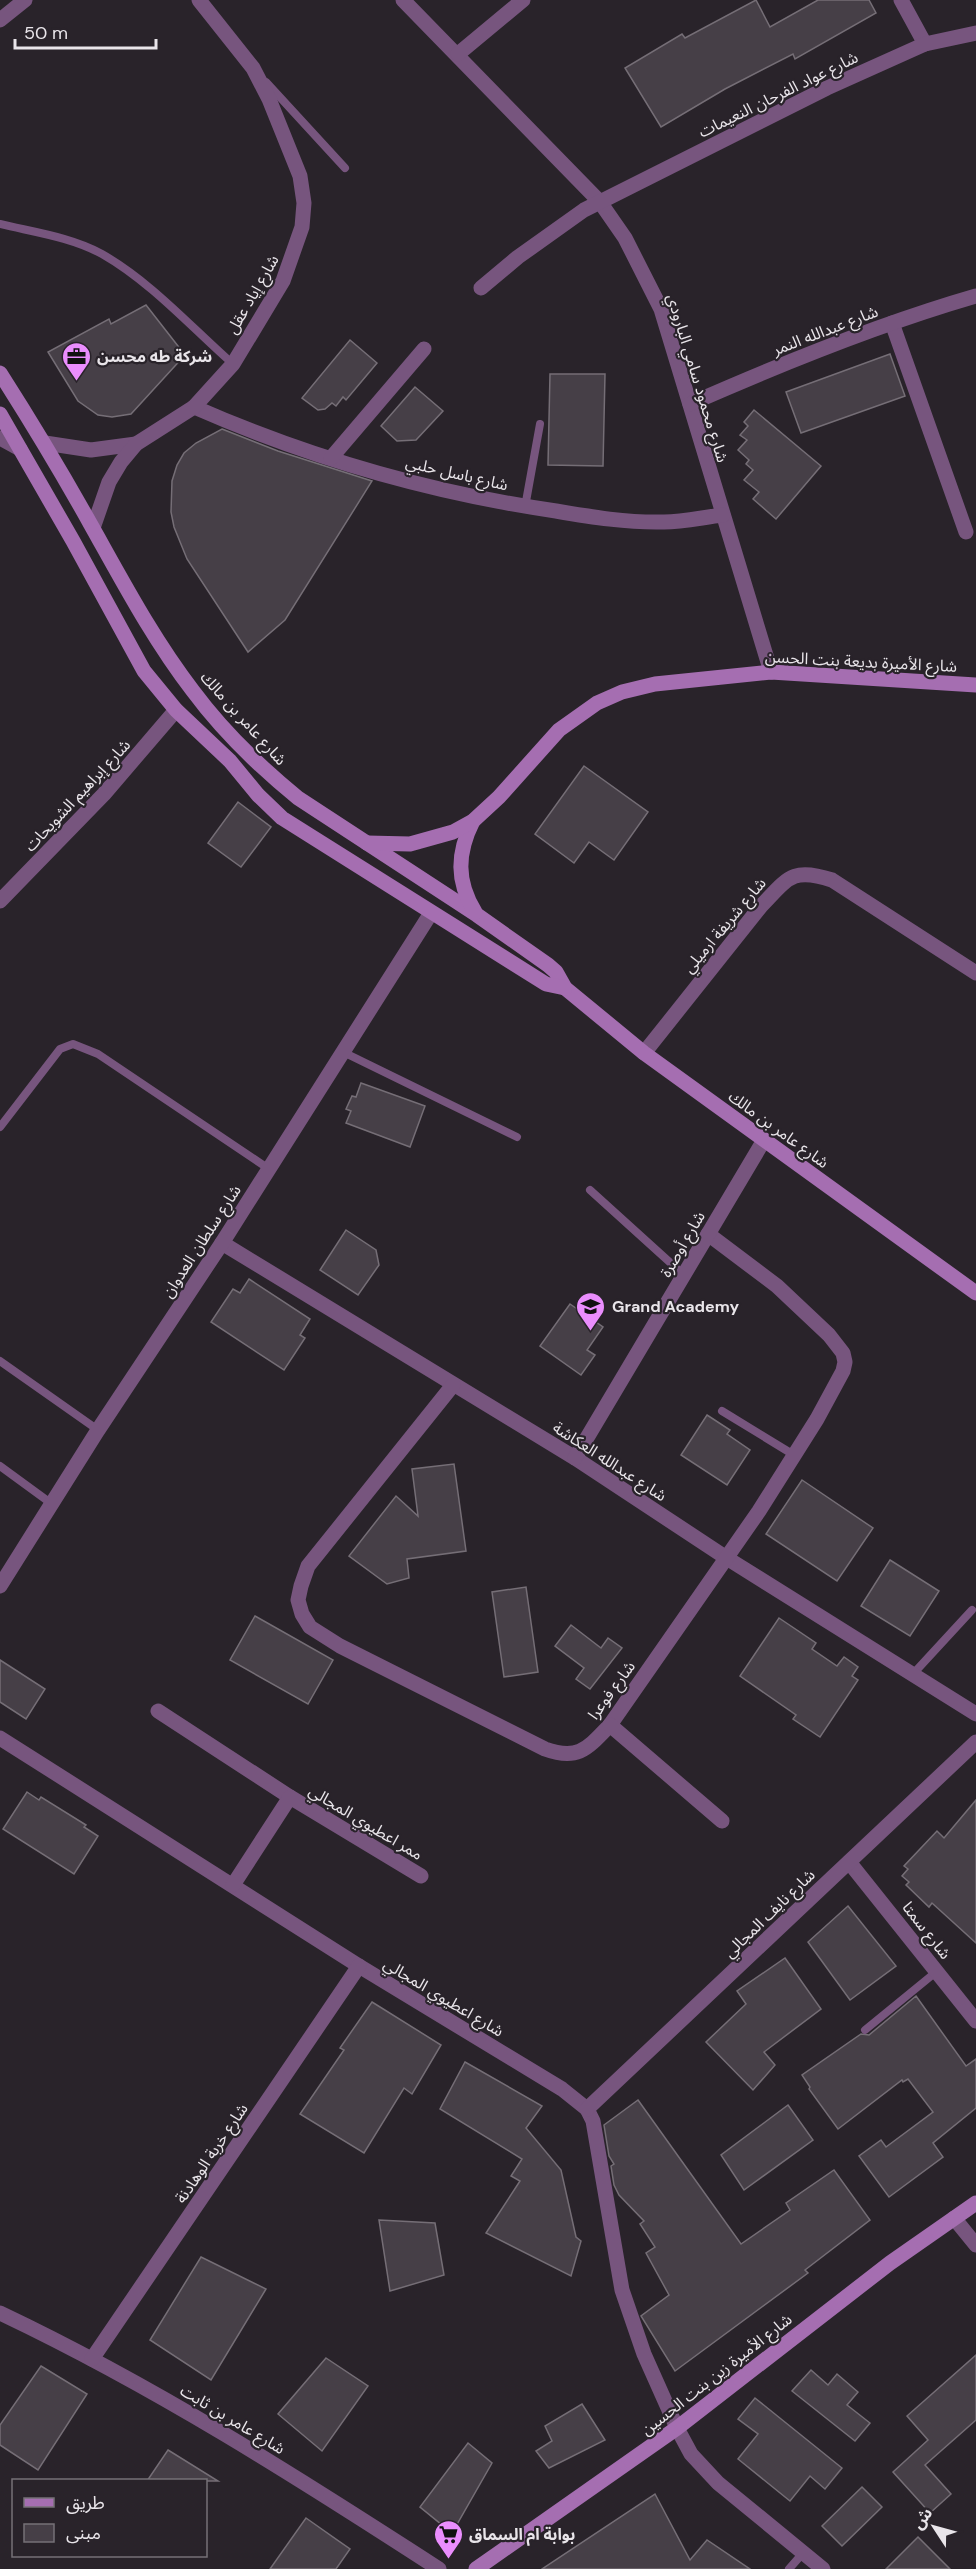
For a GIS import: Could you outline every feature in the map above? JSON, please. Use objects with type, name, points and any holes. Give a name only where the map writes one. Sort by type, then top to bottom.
[{"type":"street","points":[[4,11],[25,0]]},
{"type":"street","name":"شارع إياد عقل","points":[[93,528],[109,482],[121,462],[136,444],[194,407],[233,364],[283,281],[293,259],[302,227],[304,203],[300,176],[294,155],[270,99],[253,68],[199,0]]},
{"type":"street","name":"شارع محمود سامي البارودي","points":[[403,0],[600,202],[625,238],[661,309],[709,474],[771,672]]},
{"type":"street","points":[[458,54],[523,0]]},
{"type":"street","points":[[901,0],[925,44]]},
{"type":"street","name":"شارع عواد الفرحان النعيمات","points":[[481,288],[571,218],[600,202],[827,88],[925,44],[976,33]]},
{"type":"street","name":"شارع عبدالله النمر","points":[[690,404],[754,376],[892,323],[976,296]]},
{"type":"street","points":[[892,323],[966,532]]},
{"type":"street","points":[[331,458],[424,349]]},
{"type":"street","name":"شارع عامر بن مالك","points":[[0,373],[45,443],[141,615],[194,693],[275,779],[298,798],[477,915],[548,965],[566,988],[644,1053],[976,1293]]},
{"type":"street","name":"شارع باسل حلبي","points":[[194,407],[331,458],[443,490],[525,507],[603,518],[665,522],[723,514]]},
{"type":"street","name":"شارع عامر بن مالك","points":[[0,414],[140,664],[176,710],[230,761],[258,795],[282,818],[430,913],[546,984],[566,988]]},
{"type":"street","points":[[0,438],[20,448]]},
{"type":"street","name":"شارع إياد عقل","points":[[45,443],[91,450],[136,444]]},
{"type":"street","name":"شارع الأميرة بديعة بنت الحسن","points":[[365,843],[410,844],[453,832],[473,821],[499,797],[559,730],[597,703],[622,692],[655,684],[771,672],[976,685]]},
{"type":"street","points":[[176,710],[194,693]]},
{"type":"street","name":"شارع إبراهيم الشويحات","points":[[0,901],[104,794],[176,710]]},
{"type":"street","name":"شارع الأميرة بديعة بنت الحسن","points":[[473,821],[464,840],[460,869],[467,898],[477,915]]},
{"type":"street","name":"شارع شريفة ارميلي","points":[[644,1053],[761,906],[782,884],[796,875],[810,873],[832,880],[976,973]]},
{"type":"street","name":"شارع سلطان العدوان","points":[[0,1586],[98,1430],[222,1244],[430,913]]},
{"type":"street","name":"شارع أوصرة","points":[[575,1458],[764,1140]]},
{"type":"street","name":"شارع فوعرا","points":[[453,1386],[308,1566],[298,1600],[302,1614],[310,1627],[340,1646],[544,1749],[559,1754],[578,1754],[610,1725],[759,1511],[795,1455],[843,1371],[845,1362],[843,1353],[829,1335],[777,1286],[708,1234]]},
{"type":"street","name":"شارع عبدالله العكاشة","points":[[222,1244],[575,1458],[725,1557],[976,1714]]},
{"type":"street","points":[[158,1711],[290,1797]]},
{"type":"street","points":[[610,1725],[722,1821]]},
{"type":"street","name":"شارع اعطيوي المجالي","points":[[0,1738],[359,1966],[562,2089],[587,2109]]},
{"type":"street","name":"شارع نايف المجالي","points":[[587,2109],[976,1742]]},
{"type":"street","name":"ممر اعطيوي المجالي","points":[[233,1885],[290,1797],[421,1876]]},
{"type":"street","name":"شارع سمتا","points":[[849,1862],[936,1972],[971,2002],[976,2021]]},
{"type":"street","name":"شارع خربة الوهادنة","points":[[92,2359],[359,1966]]},
{"type":"street","points":[[587,2109],[596,2134],[622,2290],[644,2355],[677,2428],[691,2454],[718,2483],[823,2569]]},
{"type":"street","name":"شارع الأميرة زين بنت الحسين","points":[[476,2569],[677,2428],[871,2277],[976,2204]]},
{"type":"street","points":[[954,2218],[976,2245]]},
{"type":"street","name":"شارع عامر بن ثابت","points":[[0,2313],[92,2359],[181,2408],[439,2569]]},
{"type":"lane","points":[[253,68],[345,168]]},
{"type":"lane","points":[[0,224],[66,240],[101,253],[136,278],[233,364]]},
{"type":"lane","points":[[525,507],[540,424]]},
{"type":"lane","points":[[0,1127],[60,1049],[73,1044],[98,1054],[269,1168]]},
{"type":"lane","points":[[343,1052],[517,1137]]},
{"type":"lane","points":[[590,1190],[684,1276]]},
{"type":"lane","points":[[0,1361],[98,1430]]},
{"type":"lane","points":[[722,1411],[795,1455]]},
{"type":"lane","points":[[0,1466],[52,1504]]},
{"type":"lane","points":[[913,1674],[972,1610]]},
{"type":"lane","points":[[865,2030],[936,1972]]},
{"type":"lane","points":[[789,2569],[803,2553]]},
{"type":"building","points":[[756,0],[770,27],[818,0],[869,0],[876,13],[795,59],[793,54],[725,89],[661,127],[625,68],[682,34],[685,38]]},
{"type":"building","points":[[146,305],[185,355],[131,414],[112,417],[98,415],[78,401],[48,352],[109,319],[111,324]]},
{"type":"building","points":[[350,340],[377,363],[346,400],[343,397],[336,406],[332,403],[325,409],[318,410],[302,398]]},
{"type":"building","points":[[890,354],[905,396],[801,433],[786,392]]},
{"type":"building","points":[[550,374],[605,374],[603,466],[548,465]]},
{"type":"building","points":[[415,387],[443,411],[416,440],[397,441],[381,426]]},
{"type":"building","points":[[754,410],[821,466],[776,519],[753,499],[759,492],[744,480],[753,470],[746,464],[749,460],[738,450],[747,440],[740,435],[748,426],[744,422]]},
{"type":"building","points":[[222,429],[278,451],[372,481],[285,620],[248,652],[187,559],[174,527],[171,512],[172,481],[184,453],[196,443]]},
{"type":"building","points":[[584,766],[648,812],[614,860],[589,842],[574,863],[535,834]]},
{"type":"building","points":[[238,802],[271,827],[241,867],[208,843]]},
{"type":"building","points":[[361,1083],[425,1106],[410,1147],[346,1123],[351,1111],[346,1109],[352,1096],[356,1097]]},
{"type":"building","points":[[346,1230],[376,1250],[379,1265],[358,1295],[320,1270]]},
{"type":"building","points":[[249,1279],[310,1319],[300,1335],[305,1338],[284,1370],[211,1322],[233,1289],[240,1293]]},
{"type":"building","points":[[570,1304],[603,1327],[587,1350],[595,1355],[581,1375],[540,1346]]},
{"type":"building","points":[[707,1415],[730,1430],[727,1434],[750,1450],[727,1485],[681,1455]]},
{"type":"building","points":[[454,1464],[466,1551],[407,1559],[409,1578],[387,1584],[349,1556],[396,1496],[418,1516],[412,1469]]},
{"type":"building","points":[[802,1480],[873,1528],[837,1581],[766,1534]]},
{"type":"building","points":[[890,1560],[939,1591],[910,1636],[861,1606]]},
{"type":"building","points":[[526,1587],[538,1672],[504,1677],[492,1592]]},
{"type":"building","points":[[255,1616],[333,1660],[308,1704],[230,1660]]},
{"type":"building","points":[[779,1618],[816,1643],[812,1649],[837,1666],[844,1657],[858,1667],[852,1676],[858,1680],[820,1737],[793,1719],[796,1715],[740,1676]]},
{"type":"building","points":[[571,1625],[601,1648],[608,1638],[622,1648],[590,1689],[576,1679],[584,1668],[555,1646]]},
{"type":"building","points":[[0,1660],[45,1689],[26,1719],[0,1702]]},
{"type":"building","points":[[27,1792],[39,1800],[41,1797],[86,1825],[84,1827],[98,1836],[74,1874],[3,1829]]},
{"type":"building","points":[[976,1800],[976,1943],[932,1903],[929,1907],[906,1885],[909,1882],[902,1876],[908,1869],[904,1866],[937,1831],[944,1838]]},
{"type":"building","points":[[848,1906],[896,1966],[850,2000],[808,1942]]},
{"type":"building","points":[[785,1958],[821,2009],[764,2052],[775,2065],[753,2090],[706,2042],[746,2004],[737,1991]]},
{"type":"building","points":[[916,1996],[966,2066],[976,2059],[976,2108],[933,2143],[943,2157],[889,2197],[859,2156],[881,2140],[886,2147],[933,2112],[908,2079],[903,2082],[902,2080],[838,2129],[809,2089],[802,2075],[861,2034],[869,2035]]},
{"type":"building","points":[[372,2002],[441,2045],[412,2094],[404,2088],[364,2153],[300,2114],[344,2050],[340,2048]]},
{"type":"building","points":[[465,2062],[542,2106],[526,2128],[561,2170],[576,2237],[581,2241],[571,2276],[486,2233],[520,2181],[511,2176],[522,2159],[440,2109]]},
{"type":"building","points":[[638,2100],[741,2244],[790,2210],[786,2203],[834,2170],[870,2220],[805,2270],[808,2273],[675,2371],[641,2316],[669,2295],[646,2253],[655,2247],[640,2224],[644,2221],[619,2195],[614,2185],[611,2166],[614,2164],[609,2156],[604,2125]]},
{"type":"building","points":[[788,2105],[813,2140],[744,2190],[721,2155]]},
{"type":"building","points":[[379,2220],[435,2223],[444,2275],[390,2291]]},
{"type":"building","points":[[201,2257],[266,2289],[211,2380],[150,2340]]},
{"type":"building","points":[[976,2355],[976,2420],[925,2465],[951,2494],[930,2513],[893,2472],[928,2440],[907,2416]]},
{"type":"building","points":[[326,2358],[368,2386],[322,2451],[278,2414]]},
{"type":"building","points":[[41,2366],[87,2394],[38,2470],[0,2445],[0,2425]]},
{"type":"building","points":[[811,2370],[828,2385],[837,2374],[858,2392],[847,2405],[870,2423],[855,2441],[792,2391]]},
{"type":"building","points":[[755,2398],[842,2468],[825,2489],[810,2476],[790,2501],[738,2459],[758,2434],[738,2419]]},
{"type":"building","points":[[582,2404],[605,2440],[549,2468],[536,2451],[552,2441],[545,2426]]},
{"type":"building","points":[[468,2443],[492,2463],[452,2533],[420,2507]]},
{"type":"building","points":[[168,2450],[218,2481],[207,2481],[207,2479],[148,2479]]},
{"type":"building","points":[[862,2487],[882,2507],[842,2546],[822,2526]]},
{"type":"building","points":[[655,2494],[690,2560],[707,2540],[750,2569],[542,2569]]},
{"type":"building","points":[[306,2518],[350,2549],[336,2569],[270,2569]]},
{"type":"building","points":[[918,2537],[950,2569],[886,2569]]},
{"type":"place","name":"شركة طه محسن","points":[[76,382]]},
{"type":"place","name":"Grand Academy","points":[[591,1332]]},
{"type":"place","name":"بوابة ام السماق","points":[[448,2560]]}]
